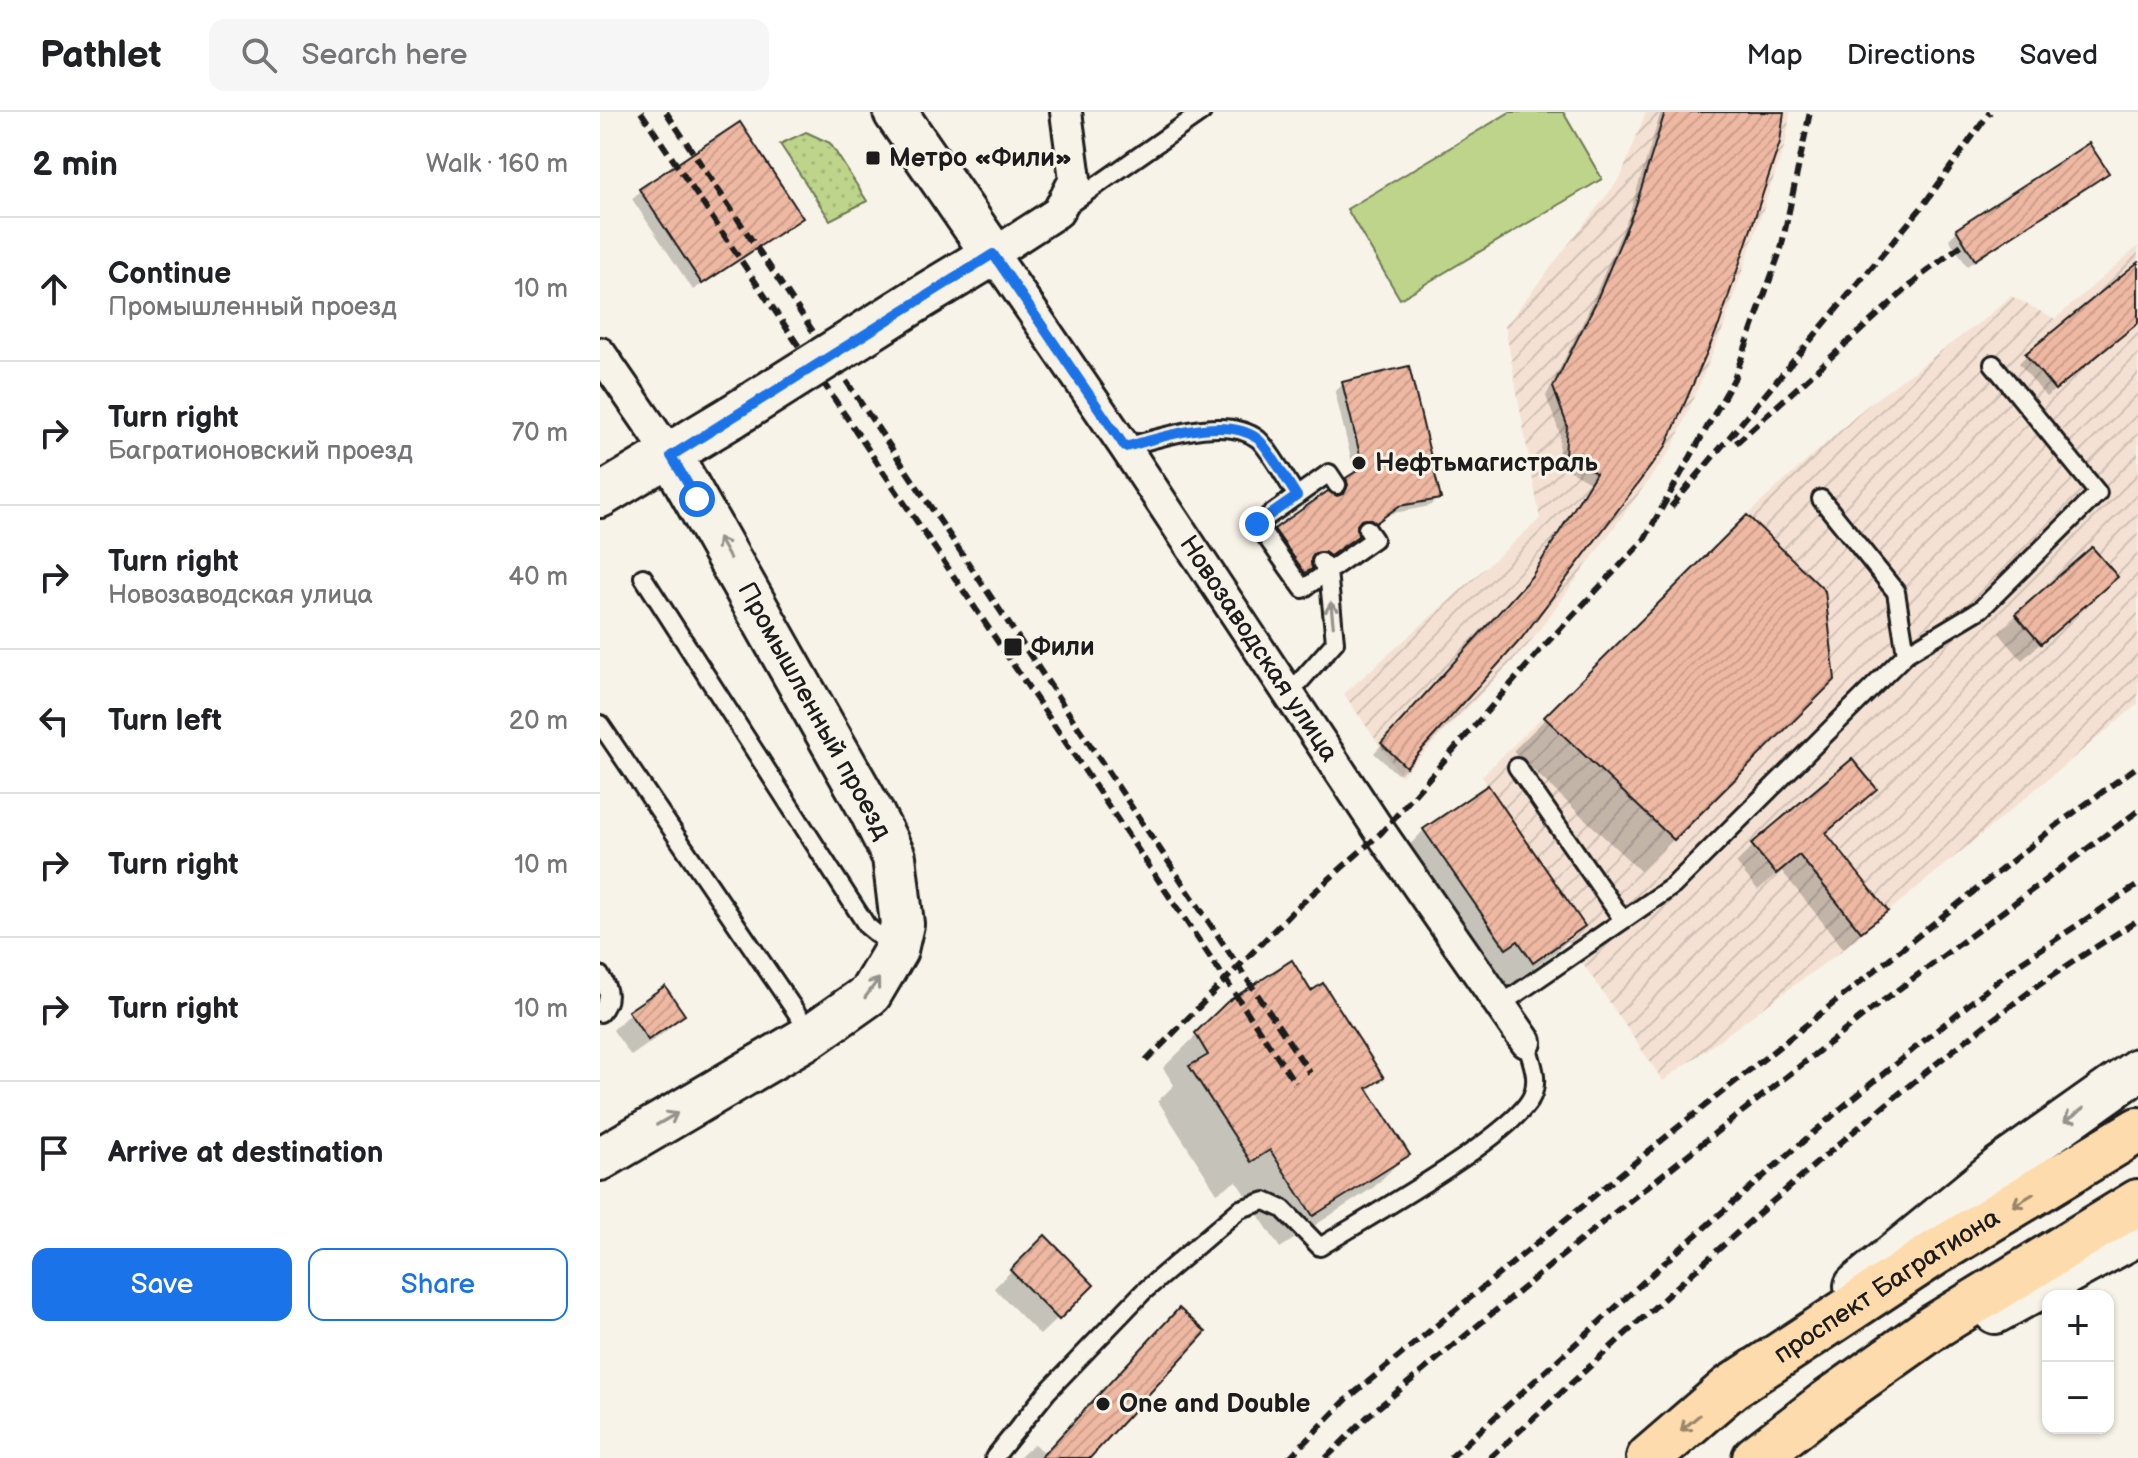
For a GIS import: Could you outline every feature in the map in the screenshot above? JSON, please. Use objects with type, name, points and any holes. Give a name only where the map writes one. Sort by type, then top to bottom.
[{"type":"main road","name":"проспект Багратиона","points":[[1649,1458],[1730,1388],[1935,1253],[2138,1130]]},
{"type":"main road","points":[[1755,1458],[1935,1326],[2138,1202]]},
{"type":"street","name":"Новозаводская улица","points":[[895,112],[1526,1042]]},
{"type":"street","points":[[600,496],[671,456],[1058,212],[1075,179],[1066,112]]},
{"type":"street","points":[[600,353],[671,456]]},
{"type":"street","name":"Промышленный проезд","points":[[600,1159],[812,1035],[870,994],[896,950],[902,924],[894,857],[671,456]]},
{"type":"street","points":[[1730,1388],[2001,1167],[2138,1070]]},
{"type":"street","points":[[1825,1404],[2138,1234]]},
{"type":"lane","points":[[1058,212],[1178,119],[1202,112]]},
{"type":"lane","points":[[1500,1005],[1673,886],[1906,654],[1981,609],[2098,493],[1993,364]]},
{"type":"lane","points":[[1125,447],[1191,430],[1234,429],[1258,440],[1306,495]]},
{"type":"lane","points":[[1337,485],[1329,473],[1286,512],[1257,524],[1303,589],[1324,567],[1348,550],[1374,539],[1367,529]]},
{"type":"lane","points":[[1821,499],[1896,592],[1906,654]]},
{"type":"lane","points":[[1288,695],[1335,642],[1324,567]]},
{"type":"lane","points":[[643,577],[867,926],[896,950]]},
{"type":"lane","points":[[600,724],[812,1035]]},
{"type":"lane","points":[[1517,767],[1623,920]]},
{"type":"lane","points":[[600,975],[609,994],[600,1013]]},
{"type":"lane","points":[[994,1458],[1047,1392],[1143,1292],[1240,1209],[1265,1201],[1283,1209],[1320,1247],[1517,1118],[1532,1095],[1536,1074],[1526,1042]]},
{"type":"shaded area","points":[[1646,112],[1790,112],[1786,141],[1724,326],[1673,447],[1528,645],[1401,776],[1344,694],[1540,519],[1505,326],[1621,177]]},
{"type":"shaded area","points":[[2138,246],[2138,704],[1841,951],[1663,1081],[1567,940],[1533,963],[1518,941],[1506,949],[1423,829],[1487,785],[1482,776],[1747,515],[1868,405],[2011,296],[2055,319]]},
{"type":"green space","points":[[1510,112],[1563,112],[1602,179],[1400,299],[1347,209]]},
{"type":"green space","points":[[806,132],[830,143],[867,201],[830,220],[780,144]]},
{"type":"building","points":[[1665,112],[1784,112],[1780,142],[1719,325],[1666,446],[1521,639],[1406,767],[1381,743],[1532,576],[1596,473],[1565,456],[1567,425],[1553,387],[1595,304],[1636,205]]},
{"type":"building","points":[[740,122],[803,218],[702,284],[639,189]]},
{"type":"building","points":[[2089,143],[2109,173],[1975,260],[1956,229]]},
{"type":"building","points":[[2138,262],[2138,323],[2055,390],[2025,354]]},
{"type":"building","points":[[1409,366],[1441,499],[1399,506],[1376,523],[1371,519],[1361,520],[1357,525],[1358,536],[1330,556],[1324,552],[1315,553],[1311,559],[1312,569],[1305,573],[1274,529],[1328,491],[1337,496],[1344,494],[1348,485],[1346,478],[1363,467],[1342,382]]},
{"type":"building","points":[[1747,515],[1825,591],[1835,680],[1674,840],[1544,717]]},
{"type":"building","points":[[2092,547],[2118,577],[2041,644],[2015,614]]},
{"type":"building","points":[[1852,759],[1877,789],[1826,833],[1888,911],[1861,932],[1799,855],[1776,874],[1751,844]]},
{"type":"building","points":[[1488,785],[1585,926],[1533,963],[1518,941],[1506,949],[1423,829]]},
{"type":"building","points":[[1292,960],[1311,991],[1323,983],[1384,1078],[1367,1088],[1410,1155],[1313,1216],[1270,1150],[1251,1162],[1189,1066],[1208,1055],[1195,1033],[1227,1002]]},
{"type":"building","points":[[665,986],[685,1015],[648,1040],[628,1011]]},
{"type":"building","points":[[1045,1235],[1094,1285],[1059,1320],[1010,1270]]},
{"type":"building","points":[[1179,1308],[1206,1332],[1090,1458],[1040,1458]]},
{"type":"railway","points":[[641,112],[1295,1083]]},
{"type":"railway","points":[[666,112],[1310,1073]]},
{"type":"railway","points":[[1146,1061],[1293,911],[1381,833],[1545,645],[1644,540],[1734,379],[1781,249],[1810,112]]},
{"type":"railway","points":[[1671,507],[1922,207],[1990,112]]},
{"type":"railway","points":[[1736,443],[1922,275],[1964,243]]},
{"type":"railway","points":[[1289,1458],[1347,1399],[1672,1132],[2061,822],[2138,766]]},
{"type":"railway","points":[[1326,1458],[1368,1416],[1609,1217],[1872,1009],[2138,811]]},
{"type":"railway","points":[[1450,1458],[1673,1255],[1845,1105],[2017,965],[2138,885]]},
{"type":"railway","points":[[1490,1458],[1755,1217],[1891,1100],[2032,990],[2138,920]]},
{"type":"place","name":"Метро «Фили»","points":[[873,158]]},
{"type":"place","name":"Нефтьмагистраль","points":[[1359,463]]},
{"type":"place","name":"Фили","points":[[1013,647]]},
{"type":"place","name":"One and Double","points":[[1103,1404]]},
{"type":"route","points":[[697,499],[671,456],[993,254],[1125,447],[1191,430],[1234,429],[1258,440],[1297,496],[1257,524]]}]
